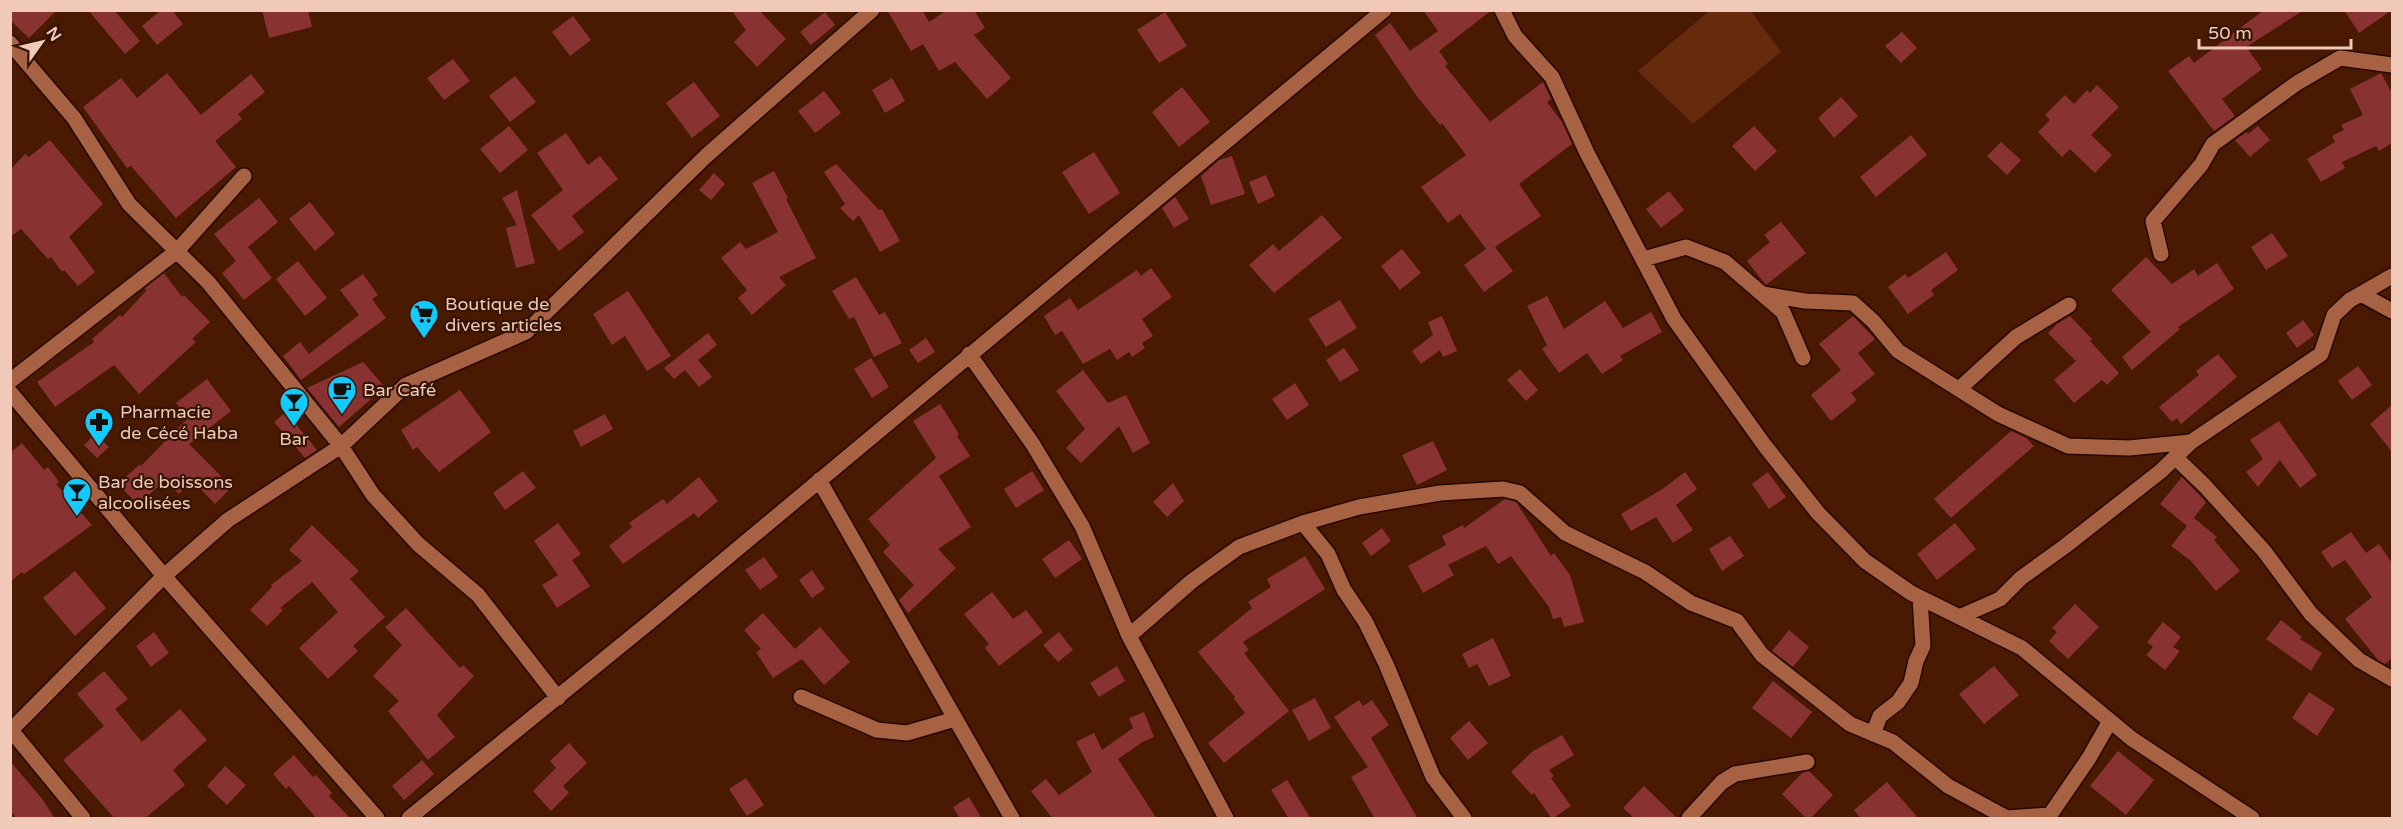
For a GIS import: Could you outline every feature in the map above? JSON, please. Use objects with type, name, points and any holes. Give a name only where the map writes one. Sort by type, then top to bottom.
[{"type":"street","points":[[83,819],[11,730],[164,576],[228,520],[341,446],[406,385],[526,332],[705,156],[872,10]]},
{"type":"street","points":[[409,819],[558,698],[1384,10]]},
{"type":"street","points":[[1502,10],[1515,36],[1552,77],[1587,153],[1674,319],[1765,446],[1818,513],[1866,561],[1920,598],[2022,648],[2132,739],[2252,819]]},
{"type":"street","points":[[10,43],[74,118],[129,204],[208,282],[341,446],[373,495],[417,544],[478,596],[558,698]]},
{"type":"street","points":[[2161,254],[2153,221],[2201,165],[2214,144],[2297,83],[2340,58],[2392,65]]},
{"type":"street","points":[[10,381],[177,251],[244,176]]},
{"type":"street","points":[[1644,259],[1686,247],[1725,262],[1783,312],[1803,358]]},
{"type":"street","points":[[1959,617],[2000,599],[2021,578],[2064,547],[2191,442],[2321,354],[2334,315],[2350,300],[2392,276]]},
{"type":"street","points":[[1763,294],[1805,301],[1853,303],[1874,321],[1898,351],[1998,414],[2068,446],[2129,448],[2191,442]]},
{"type":"street","points":[[2361,294],[2392,311]]},
{"type":"street","points":[[1959,389],[2016,337],[2069,304]]},
{"type":"street","points":[[969,354],[1032,443],[1082,526],[1130,636],[1226,819]]},
{"type":"street","points":[[10,392],[164,576],[377,819]]},
{"type":"street","points":[[2175,457],[2205,486],[2264,551],[2311,614],[2359,660],[2390,673]]},
{"type":"street","points":[[819,480],[1012,819]]},
{"type":"street","points":[[1130,636],[1192,580],[1239,547],[1303,523],[1359,507],[1440,493],[1503,489],[1520,493],[1565,533],[1645,572],[1691,603],[1737,621],[1762,655],[1850,724],[1893,742],[1948,786],[2007,818],[2052,817],[2110,721]]},
{"type":"street","points":[[1303,523],[1329,554],[1344,590],[1365,621],[1386,664],[1433,777],[1464,819]]},
{"type":"street","points":[[1873,734],[1880,716],[1898,702],[1911,683],[1916,661],[1923,646],[1920,598]]},
{"type":"street","points":[[801,697],[877,730],[907,733],[955,719]]},
{"type":"street","points":[[1689,819],[1722,782],[1735,774],[1807,762]]},
{"type":"shaded area","points":[[1709,11],[1751,11],[1781,52],[1693,124],[1638,71]]},
{"type":"building","points":[[10,10],[57,10],[29,38],[10,20]]},
{"type":"building","points":[[88,10],[114,10],[140,41],[125,54]]},
{"type":"building","points":[[161,10],[172,10],[183,24],[157,45],[142,26]]},
{"type":"building","points":[[262,10],[308,10],[312,27],[269,38]]},
{"type":"building","points":[[731,10],[759,10],[786,39],[757,67],[734,42],[746,30]]},
{"type":"building","points":[[887,10],[922,10],[929,22],[947,10],[974,10],[985,28],[974,35],[1011,78],[987,99],[955,62],[939,71],[923,44],[911,51]]},
{"type":"building","points":[[1423,10],[1492,10],[1439,51],[1448,64],[1445,66],[1490,122],[1543,82],[1551,99],[1547,102],[1562,122],[1572,144],[1519,184],[1541,216],[1495,247],[1513,271],[1484,292],[1464,265],[1486,249],[1460,214],[1448,223],[1421,187],[1466,155],[1442,123],[1440,125],[1416,95],[1375,35],[1390,23],[1410,51],[1438,31]]},
{"type":"building","points":[[2264,10],[2304,10],[2246,47],[2262,69],[2222,99],[2235,116],[2214,131],[2168,71],[2189,56],[2194,63]]},
{"type":"building","points":[[2344,10],[2392,10],[2359,33]]},
{"type":"building","points":[[825,12],[835,25],[811,45],[800,32]]},
{"type":"building","points":[[1165,12],[1187,46],[1159,63],[1137,30]]},
{"type":"building","points":[[573,16],[591,40],[570,56],[552,32]]},
{"type":"building","points":[[1902,32],[1917,48],[1901,63],[1885,46]]},
{"type":"building","points":[[453,59],[470,81],[444,100],[427,78]]},
{"type":"building","points":[[167,73],[201,115],[251,74],[265,92],[238,114],[242,119],[215,141],[236,167],[176,218],[131,166],[127,168],[83,107],[121,78],[137,98]]},
{"type":"building","points":[[2381,73],[2392,93],[2392,143],[2379,151],[2376,146],[2342,162],[2345,168],[2321,182],[2307,159],[2335,142],[2332,136],[2344,130],[2341,125],[2363,115],[2350,89]]},
{"type":"building","points":[[515,76],[536,102],[510,122],[489,96]]},
{"type":"building","points":[[892,78],[905,101],[885,113],[872,90]]},
{"type":"building","points":[[694,82],[720,116],[692,138],[666,103]]},
{"type":"building","points":[[2097,85],[2119,107],[2091,135],[2112,155],[2095,173],[2070,149],[2062,157],[2038,132],[2050,120],[2045,115],[2065,95],[2074,104],[2087,90],[2090,93]]},
{"type":"building","points":[[1182,87],[1210,122],[1179,147],[1152,112]]},
{"type":"building","points":[[824,91],[841,113],[815,133],[798,111]]},
{"type":"building","points":[[1841,97],[1858,116],[1834,138],[1818,118]]},
{"type":"building","points":[[509,126],[528,150],[500,173],[480,149]]},
{"type":"building","points":[[1754,126],[1777,151],[1755,171],[1732,146]]},
{"type":"building","points":[[2258,126],[2270,140],[2250,157],[2235,140]]},
{"type":"building","points":[[566,133],[588,165],[600,156],[618,179],[572,216],[584,232],[559,251],[531,215],[563,190],[537,153]]},
{"type":"building","points":[[1911,135],[1927,155],[1876,197],[1860,177]]},
{"type":"building","points":[[50,140],[103,204],[69,237],[95,272],[78,286],[64,270],[62,272],[51,257],[48,259],[21,229],[10,237],[10,170],[25,154],[29,157]]},
{"type":"building","points":[[2001,142],[2021,160],[2007,175],[1987,156]]},
{"type":"building","points":[[1094,152],[1120,193],[1089,214],[1062,172]]},
{"type":"building","points":[[1232,156],[1245,194],[1211,205],[1201,176],[1219,160]]},
{"type":"building","points":[[836,164],[879,210],[882,209],[900,241],[880,252],[859,215],[853,221],[840,208],[845,204],[824,172]]},
{"type":"building","points":[[774,171],[816,258],[779,277],[786,285],[752,315],[738,298],[747,290],[721,258],[740,242],[746,249],[778,232],[752,183]]},
{"type":"building","points":[[714,173],[725,184],[711,200],[699,190]]},
{"type":"building","points":[[1266,175],[1275,196],[1258,204],[1249,182]]},
{"type":"building","points":[[517,190],[535,263],[516,268],[506,228],[517,225],[502,198]]},
{"type":"building","points":[[1669,191],[1684,210],[1661,228],[1646,209]]},
{"type":"building","points":[[1175,197],[1189,219],[1174,228],[1162,208]]},
{"type":"building","points":[[259,198],[278,222],[248,247],[272,278],[244,300],[222,273],[236,261],[214,234]]},
{"type":"building","points":[[310,202],[335,234],[315,251],[289,219]]},
{"type":"building","points":[[1322,215],[1342,238],[1274,293],[1249,265],[1273,244],[1279,251]]},
{"type":"building","points":[[1781,222],[1806,253],[1766,285],[1747,261],[1770,242],[1764,235]]},
{"type":"building","points":[[2272,233],[2288,256],[2266,270],[2251,247]]},
{"type":"building","points":[[1402,249],[1421,273],[1400,290],[1381,266]]},
{"type":"building","points":[[1946,252],[1958,270],[1931,290],[1934,295],[1908,314],[1888,287],[1905,274],[1908,278]]},
{"type":"building","points":[[2146,257],[2172,284],[2194,269],[2198,276],[2217,263],[2234,289],[2178,327],[2180,329],[2132,370],[2122,357],[2151,332],[2111,290]]},
{"type":"building","points":[[298,261],[327,298],[305,316],[276,279]]},
{"type":"building","points":[[1151,268],[1172,297],[1142,319],[1153,336],[1142,343],[1145,348],[1132,357],[1129,352],[1117,360],[1110,349],[1083,364],[1062,331],[1055,335],[1044,316],[1070,298],[1078,310],[1137,270],[1141,276]]},
{"type":"building","points":[[164,273],[182,297],[184,295],[210,322],[192,339],[196,342],[139,394],[114,365],[55,407],[37,382],[94,342],[92,339],[120,315],[122,317],[146,291],[145,288]]},
{"type":"building","points":[[363,274],[378,295],[372,299],[386,318],[301,380],[283,356],[300,342],[309,354],[359,315],[340,290]]},
{"type":"building","points":[[856,277],[879,315],[885,312],[902,343],[874,357],[854,317],[849,319],[832,291]]},
{"type":"building","points":[[628,291],[671,356],[647,371],[625,336],[612,345],[593,314]]},
{"type":"building","points":[[1547,296],[1564,329],[1605,301],[1623,328],[1651,312],[1662,332],[1620,356],[1623,360],[1602,374],[1587,353],[1559,373],[1542,349],[1547,345],[1527,306]]},
{"type":"building","points":[[1340,300],[1357,328],[1326,347],[1308,319]]},
{"type":"building","points":[[1442,316],[1457,351],[1443,357],[1440,350],[1421,364],[1412,351],[1433,335],[1428,322]]},
{"type":"building","points":[[1853,316],[1875,339],[1858,353],[1875,374],[1851,393],[1857,400],[1831,421],[1811,395],[1841,370],[1819,344]]},
{"type":"building","points":[[2070,316],[2119,373],[2107,385],[2102,380],[2074,403],[2054,380],[2076,361],[2048,333]]},
{"type":"building","points":[[2303,320],[2314,335],[2297,348],[2286,333]]},
{"type":"building","points":[[708,333],[717,345],[698,360],[712,377],[699,387],[685,370],[674,379],[664,368]]},
{"type":"building","points":[[926,338],[935,352],[918,363],[909,350]]},
{"type":"building","points":[[1344,348],[1359,370],[1340,382],[1326,360]]},
{"type":"building","points":[[2218,354],[2237,377],[2181,424],[2177,418],[2172,422],[2159,407],[2199,375],[2196,371]]},
{"type":"building","points":[[871,358],[889,387],[872,398],[854,369]]},
{"type":"building","points":[[363,362],[385,387],[339,427],[307,388]]},
{"type":"building","points":[[2358,366],[2372,385],[2352,400],[2338,381]]},
{"type":"building","points":[[1520,369],[1538,390],[1526,401],[1507,380]]},
{"type":"building","points":[[1083,370],[1108,403],[1126,395],[1150,443],[1133,453],[1119,426],[1081,463],[1066,448],[1085,429],[1056,391]]},
{"type":"building","points":[[207,379],[231,411],[189,444],[232,487],[215,504],[192,480],[179,494],[164,481],[138,505],[118,484],[140,464],[141,466],[188,418],[176,403]]},
{"type":"building","points":[[1295,383],[1309,405],[1287,420],[1272,399]]},
{"type":"building","points":[[460,390],[491,432],[439,472],[417,447],[413,450],[401,430]]},
{"type":"building","points":[[940,404],[970,456],[939,476],[971,527],[938,549],[956,568],[908,613],[899,600],[914,585],[883,552],[890,545],[868,519],[936,458],[913,421]]},
{"type":"building","points":[[2392,405],[2392,452],[2370,424]]},
{"type":"building","points":[[286,412],[317,450],[305,458],[274,422]]},
{"type":"building","points":[[605,414],[613,429],[581,447],[573,431]]},
{"type":"building","points":[[2279,421],[2317,475],[2300,488],[2280,460],[2258,487],[2246,472],[2263,459],[2250,440]]},
{"type":"building","points":[[2011,431],[2026,438],[2034,446],[1951,518],[1934,499]]},
{"type":"building","points":[[95,434],[109,447],[97,458],[84,445]]},
{"type":"building","points":[[1433,441],[1447,470],[1417,485],[1402,455]]},
{"type":"building","points":[[22,443],[44,470],[48,467],[59,482],[56,484],[92,525],[10,582],[10,453]]},
{"type":"building","points":[[523,471],[536,488],[505,510],[493,493]]},
{"type":"building","points":[[1032,471],[1044,490],[1016,508],[1004,489]]},
{"type":"building","points":[[1685,472],[1697,489],[1676,505],[1693,530],[1673,543],[1656,517],[1631,531],[1621,514],[1664,488]]},
{"type":"building","points":[[1768,472],[1786,497],[1769,509],[1752,484]]},
{"type":"building","points":[[699,477],[718,501],[698,518],[694,513],[623,564],[609,546],[632,527],[629,523],[663,499],[667,504]]},
{"type":"building","points":[[2182,477],[2206,502],[2190,523],[2194,518],[2217,537],[2214,540],[2240,571],[2216,591],[2191,561],[2171,546],[2187,526],[2160,504]]},
{"type":"building","points":[[1173,483],[1184,501],[1167,517],[1153,502]]},
{"type":"building","points":[[1505,499],[1516,502],[1551,556],[1554,553],[1570,575],[1584,622],[1564,627],[1561,617],[1553,619],[1549,607],[1511,556],[1498,564],[1486,546],[1448,565],[1454,575],[1423,593],[1408,566],[1446,545],[1442,536],[1463,525],[1464,528]]},
{"type":"building","points":[[558,523],[581,554],[572,560],[590,586],[557,608],[542,585],[558,575],[534,541]]},
{"type":"building","points":[[1955,523],[1976,549],[1937,580],[1917,554]]},
{"type":"building","points":[[312,525],[359,571],[350,579],[385,617],[353,646],[358,651],[328,679],[299,648],[338,612],[312,582],[280,608],[283,610],[267,626],[250,610],[272,587],[271,585],[302,561],[289,550]]},
{"type":"building","points":[[1382,528],[1391,541],[1371,556],[1362,543]]},
{"type":"building","points":[[2351,532],[2366,553],[2379,544],[2392,563],[2392,658],[2385,664],[2378,660],[2345,619],[2372,597],[2345,560],[2332,568],[2321,552]]},
{"type":"building","points":[[1730,536],[1744,556],[1722,571],[1709,549]]},
{"type":"building","points":[[1069,540],[1082,559],[1055,578],[1042,559]]},
{"type":"building","points":[[1305,556],[1325,589],[1243,642],[1249,650],[1244,653],[1289,711],[1224,763],[1208,743],[1245,713],[1234,699],[1235,697],[1198,652],[1252,608],[1248,602],[1271,587],[1267,579]]},
{"type":"building","points":[[764,557],[778,577],[760,590],[745,570]]},
{"type":"building","points":[[812,570],[825,589],[812,598],[799,580]]},
{"type":"building","points":[[75,571],[106,608],[75,636],[43,598]]},
{"type":"building","points":[[992,592],[1013,619],[1026,610],[1043,632],[999,666],[985,648],[989,644],[964,614]]},
{"type":"building","points":[[2075,604],[2099,627],[2068,659],[2049,641],[2057,632],[2052,628]]},
{"type":"building","points":[[406,608],[460,668],[463,665],[474,676],[437,715],[455,737],[428,760],[388,711],[399,701],[373,676],[402,645],[385,627]]},
{"type":"building","points":[[763,613],[795,649],[820,627],[850,662],[824,685],[802,659],[773,678],[756,652],[761,649],[744,630]]},
{"type":"building","points":[[2281,620],[2302,637],[2300,639],[2322,653],[2311,671],[2266,639]]},
{"type":"building","points":[[2163,622],[2181,637],[2173,647],[2180,651],[2165,670],[2146,655],[2153,647],[2147,642]]},
{"type":"building","points":[[1789,630],[1809,647],[1793,667],[1772,651]]},
{"type":"building","points":[[154,632],[169,653],[151,667],[136,646]]},
{"type":"building","points":[[1059,632],[1073,650],[1058,662],[1043,645]]},
{"type":"building","points":[[1493,638],[1511,676],[1489,686],[1477,664],[1469,668],[1462,654]]},
{"type":"building","points":[[1117,666],[1125,681],[1099,697],[1090,683]]},
{"type":"building","points":[[1994,666],[2019,695],[1984,724],[1959,694]]},
{"type":"building","points":[[104,671],[128,699],[115,709],[142,742],[180,709],[207,740],[173,770],[185,785],[144,819],[115,819],[63,760],[104,726],[77,694]]},
{"type":"building","points":[[1773,681],[1812,712],[1791,738],[1752,708]]},
{"type":"building","points":[[2309,692],[2335,709],[2317,736],[2292,718]]},
{"type":"building","points":[[1315,698],[1331,728],[1309,741],[1292,710]]},
{"type":"building","points":[[1359,700],[1363,706],[1372,700],[1389,725],[1371,738],[1418,819],[1375,819],[1351,777],[1368,767],[1334,717]]},
{"type":"building","points":[[1144,712],[1154,737],[1144,741],[1118,759],[1157,819],[1053,819],[1031,791],[1046,779],[1059,795],[1092,772],[1076,742],[1094,733],[1102,750],[1133,728],[1129,718]]},
{"type":"building","points":[[1469,721],[1488,743],[1468,760],[1450,738]]},
{"type":"building","points":[[1562,735],[1574,755],[1549,770],[1554,776],[1551,778],[1571,806],[1552,819],[1534,793],[1532,795],[1511,772],[1533,751]]},
{"type":"building","points":[[569,743],[587,763],[563,786],[569,793],[551,811],[533,791],[556,768],[550,761]]},
{"type":"building","points":[[2118,751],[2154,780],[2126,815],[2090,786]]},
{"type":"building","points":[[294,755],[313,777],[316,775],[332,793],[329,796],[351,819],[317,819],[289,786],[286,789],[273,774]]},
{"type":"building","points":[[422,760],[434,774],[404,800],[392,786]]},
{"type":"building","points":[[10,761],[43,800],[55,819],[17,819],[10,810]]},
{"type":"building","points":[[225,766],[246,785],[227,805],[207,786]]},
{"type":"building","points":[[1809,771],[1833,795],[1810,819],[1807,819],[1782,794],[1802,773]]},
{"type":"building","points":[[746,778],[764,805],[747,816],[729,789]]},
{"type":"building","points":[[1287,780],[1311,819],[1289,819],[1271,790]]},
{"type":"building","points":[[1887,782],[1919,819],[1861,819],[1854,810]]},
{"type":"building","points":[[1644,786],[1678,819],[1635,819],[1623,808]]},
{"type":"building","points":[[969,797],[982,819],[960,819],[953,807]]},
{"type":"place","name":"Boutique de divers articles","points":[[424,340]]},
{"type":"place","name":"Bar Café","points":[[342,416]]},
{"type":"place","name":"Bar","points":[[294,428]]},
{"type":"place","name":"Pharmacie de Cécé Haba","points":[[99,448]]},
{"type":"place","name":"Bar de boissons alcoolisées","points":[[77,518]]}]
